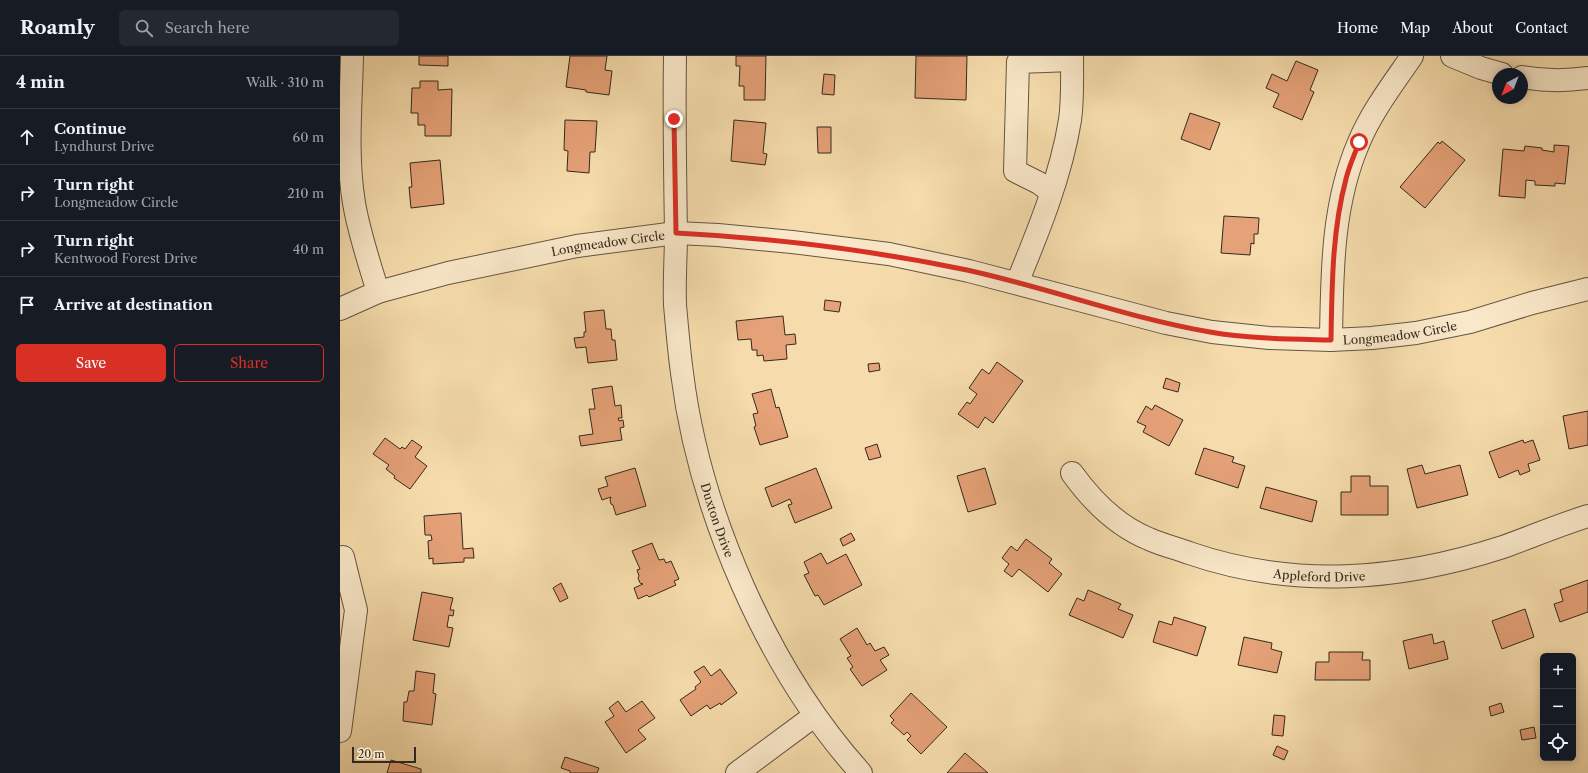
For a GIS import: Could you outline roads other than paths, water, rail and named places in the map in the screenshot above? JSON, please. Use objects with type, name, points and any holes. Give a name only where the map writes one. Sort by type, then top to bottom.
[{"type":"street","points":[[352,56],[350,164],[354,203],[378,292]]},
{"type":"street","name":"Duxton Drive","points":[[676,56],[674,119],[676,233],[675,304],[682,374],[692,434],[707,490],[724,539],[747,593],[773,646],[797,690],[814,716],[841,751],[861,773]]},
{"type":"street","points":[[1331,340],[1332,285],[1338,216],[1346,178],[1359,142],[1377,107],[1412,56]]},
{"type":"street","points":[[1452,56],[1492,71]]},
{"type":"street","points":[[1017,283],[1039,229],[1051,192],[1062,154],[1070,120],[1072,58],[1018,62],[1015,171],[1039,183],[1051,192]]},
{"type":"street","points":[[1528,78],[1535,80],[1569,80],[1588,78]]},
{"type":"street","name":"Longmeadow Circle","points":[[340,308],[378,292],[448,273],[570,247],[676,233],[718,235],[792,242],[889,254],[969,271],[1166,323],[1212,332],[1269,338],[1331,340],[1372,338],[1416,333],[1470,322],[1532,303],[1588,289]]},
{"type":"street","name":"Appleford Drive","points":[[1072,473],[1099,506],[1122,524],[1148,539],[1203,558],[1240,567],[1294,576],[1341,577],[1384,574],[1444,562],[1502,547],[1588,516]]},
{"type":"street","points":[[340,731],[356,610],[343,558]]},
{"type":"street","points":[[737,773],[814,716]]}]
